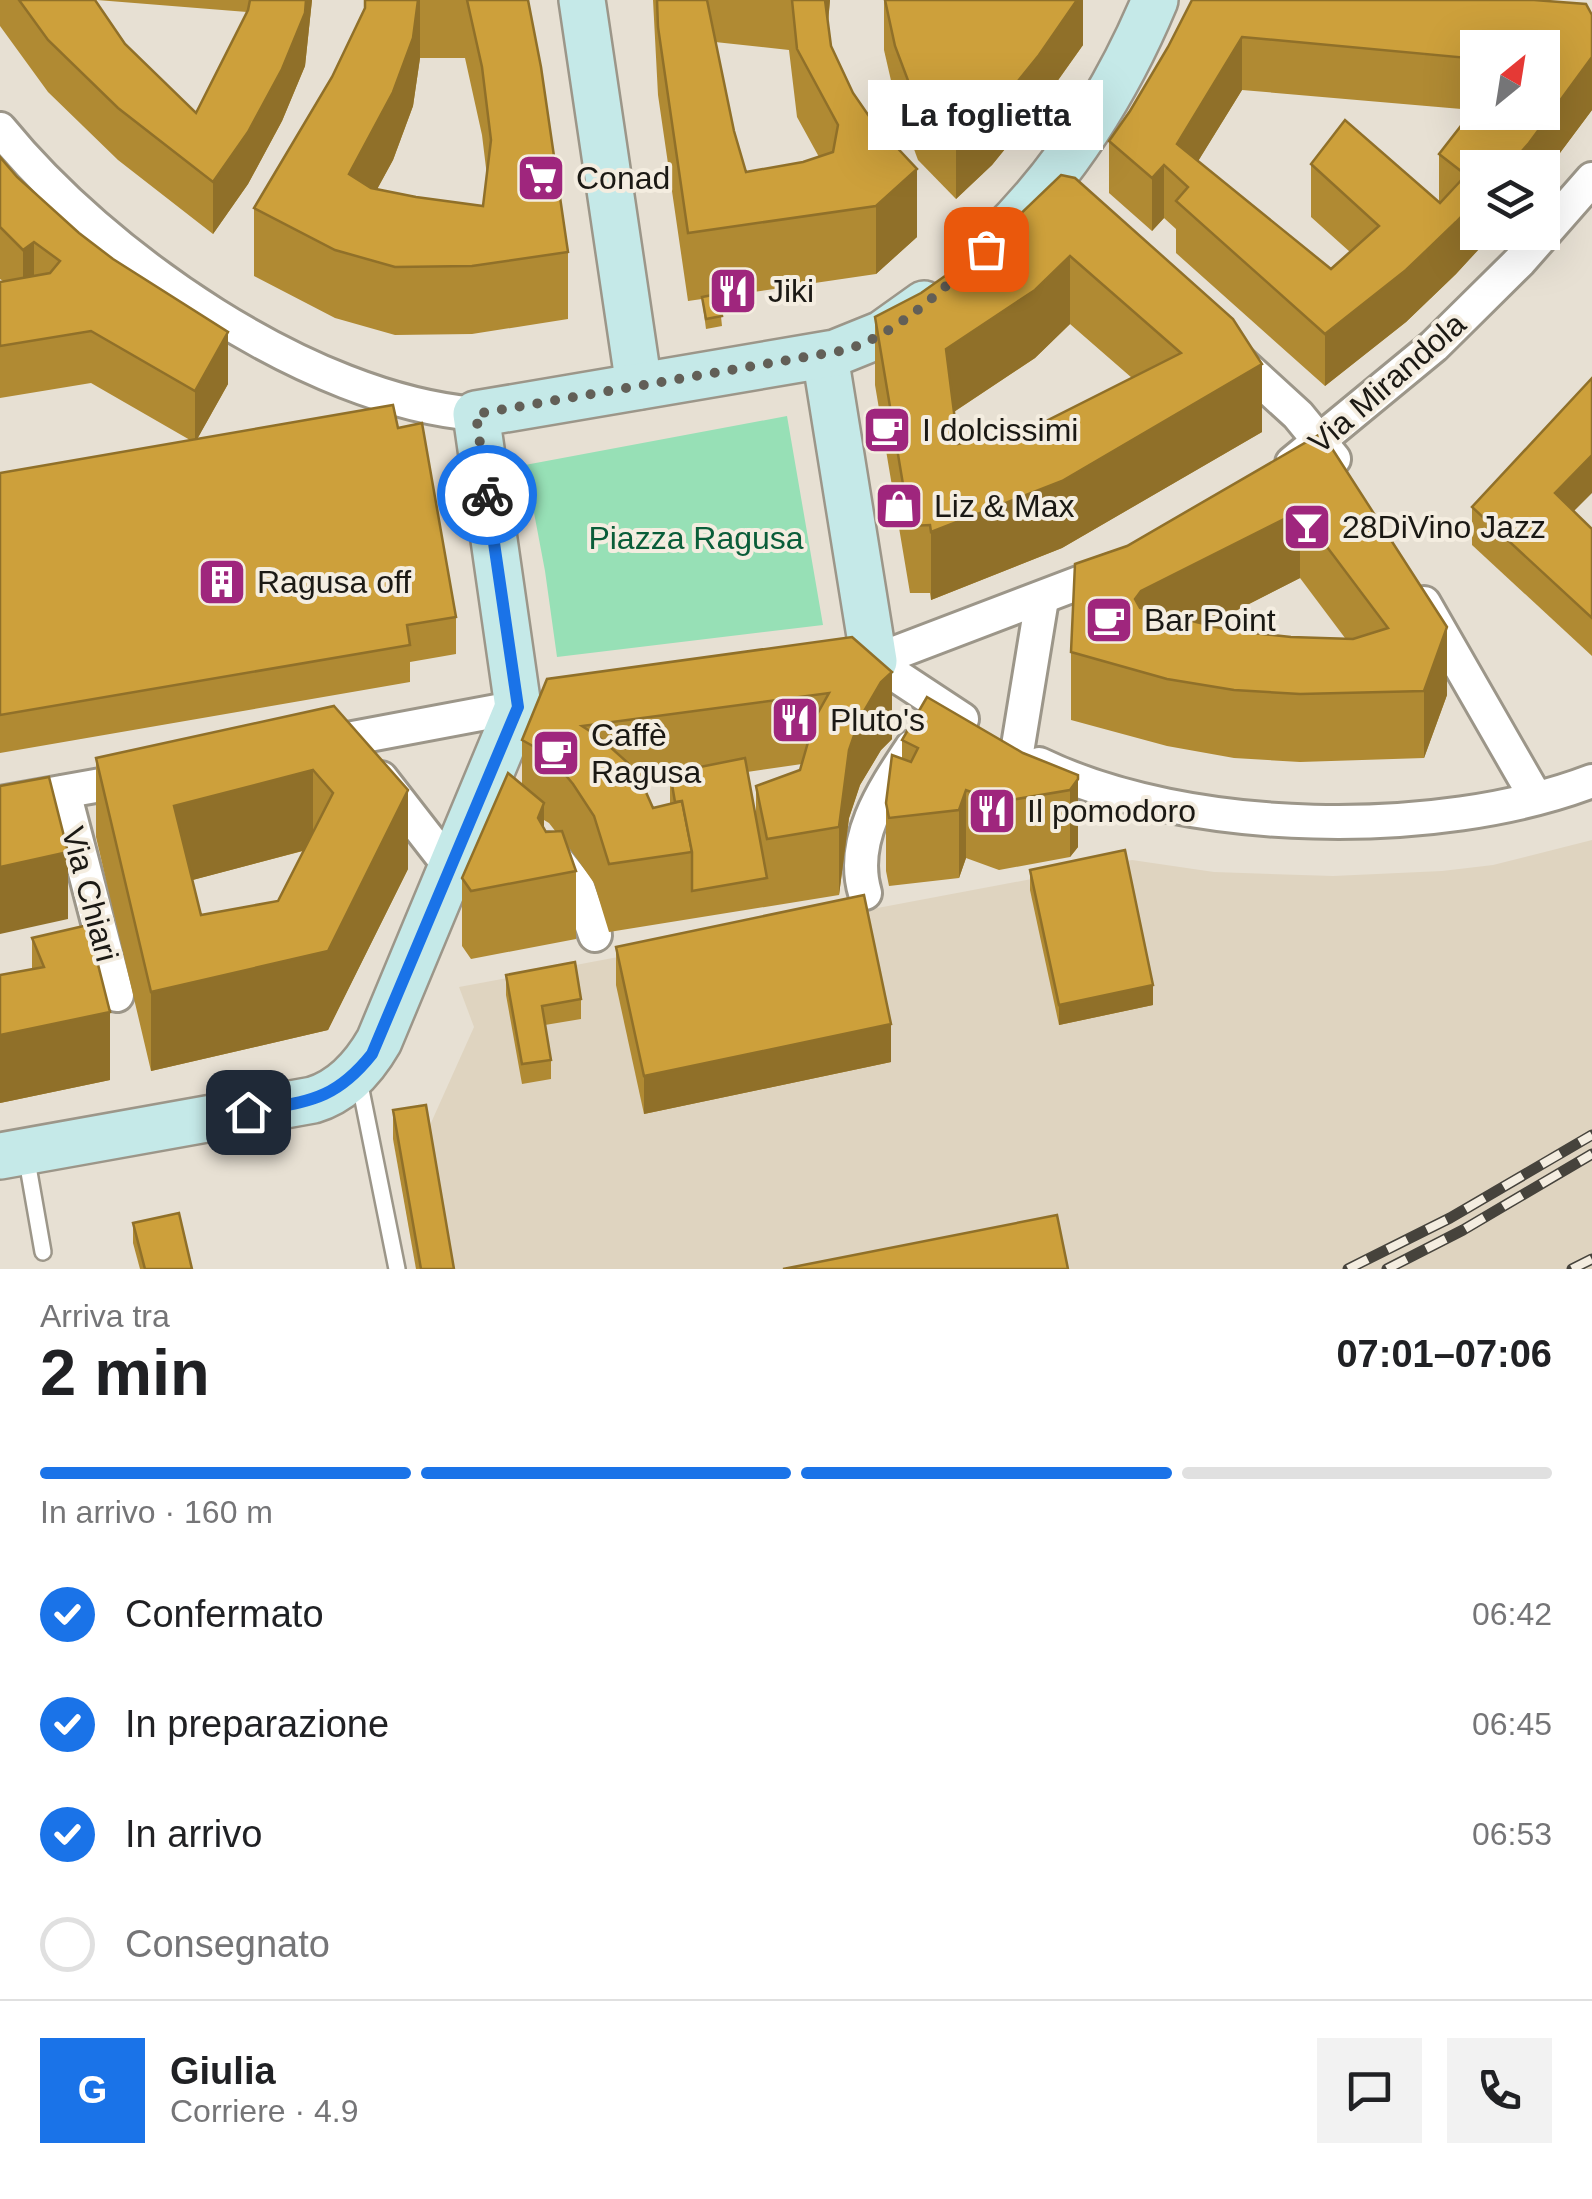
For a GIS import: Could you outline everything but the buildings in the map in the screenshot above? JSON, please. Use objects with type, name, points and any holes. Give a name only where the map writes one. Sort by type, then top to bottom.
[{"type":"main road","points":[[582,0],[639,386]]},
{"type":"main road","points":[[13,1154],[313,1100],[330,1094],[358,1071],[379,1040],[451,868],[502,814],[518,707],[476,414],[825,356],[882,334],[1058,197],[1155,0]]},
{"type":"main road","points":[[776,673],[874,661],[825,356]]},
{"type":"main road","points":[[518,707],[563,702]]},
{"type":"street","points":[[0,129],[31,166],[113,243],[210,312],[347,381],[414,404],[476,414]]},
{"type":"street","name":"Via Mirandola","points":[[1271,478],[1321,442],[1468,314],[1592,179]]},
{"type":"street","points":[[1212,336],[1285,402],[1321,442],[1352,487]]},
{"type":"street","points":[[874,661],[1042,599],[1141,556]]},
{"type":"street","points":[[1411,583],[1536,798]]},
{"type":"street","points":[[1018,752],[1042,599]]},
{"type":"street","points":[[874,661],[940,706],[1067,778],[1117,796],[1165,806],[1305,820],[1398,819],[1536,798],[1592,780]]},
{"type":"street","points":[[865,894],[860,862],[875,808],[940,706]]},
{"type":"street","points":[[292,749],[518,707]]},
{"type":"street","points":[[351,738],[451,868]]},
{"type":"street","points":[[0,803],[178,770]]},
{"type":"street","name":"Via Chiari","points":[[64,792],[117,996]]},
{"type":"street","points":[[502,814],[572,875],[595,935]]},
{"type":"lane","points":[[358,1071],[396,1269]]},
{"type":"lane","points":[[13,1154],[44,1252]]},
{"type":"shaded area","points":[[1592,840],[1592,1269],[449,1269],[426,1134],[474,1027],[459,987],[1132,860],[1214,872],[1333,876],[1493,865]]},
{"type":"green space","name":"Piazza Ragusa","points":[[787,416],[823,625],[557,657],[525,465]]},
{"type":"railway","points":[[1348,1269],[1450,1218],[1592,1135]]},
{"type":"railway","points":[[1387,1269],[1463,1230],[1592,1154]]},
{"type":"railway","points":[[1572,1269],[1592,1259]]},
{"type":"way so far","points":[[487,495],[476,414],[825,356],[865,344],[915,311],[986,249]]},
{"type":"place","name":"Conad","points":[[541,178]]},
{"type":"place","name":"La foglietta","points":[[986,249]]},
{"type":"place","name":"Jiki","points":[[733,291]]},
{"type":"place","name":"I dolcissimi","points":[[887,430]]},
{"type":"place","name":"Liz & Max","points":[[899,506]]},
{"type":"place","name":"28DiVino Jazz","points":[[1307,527]]},
{"type":"place","name":"Ragusa off","points":[[222,582]]},
{"type":"place","name":"Bar Point","points":[[1109,620]]},
{"type":"place","name":"Pluto's","points":[[795,720]]},
{"type":"place","name":"Caffè Ragusa","points":[[556,753]]},
{"type":"place","name":"Il pomodoro","points":[[992,811]]},
{"type":"route","points":[[248,1112],[330,1094],[372,1054],[518,707],[487,495]]}]
